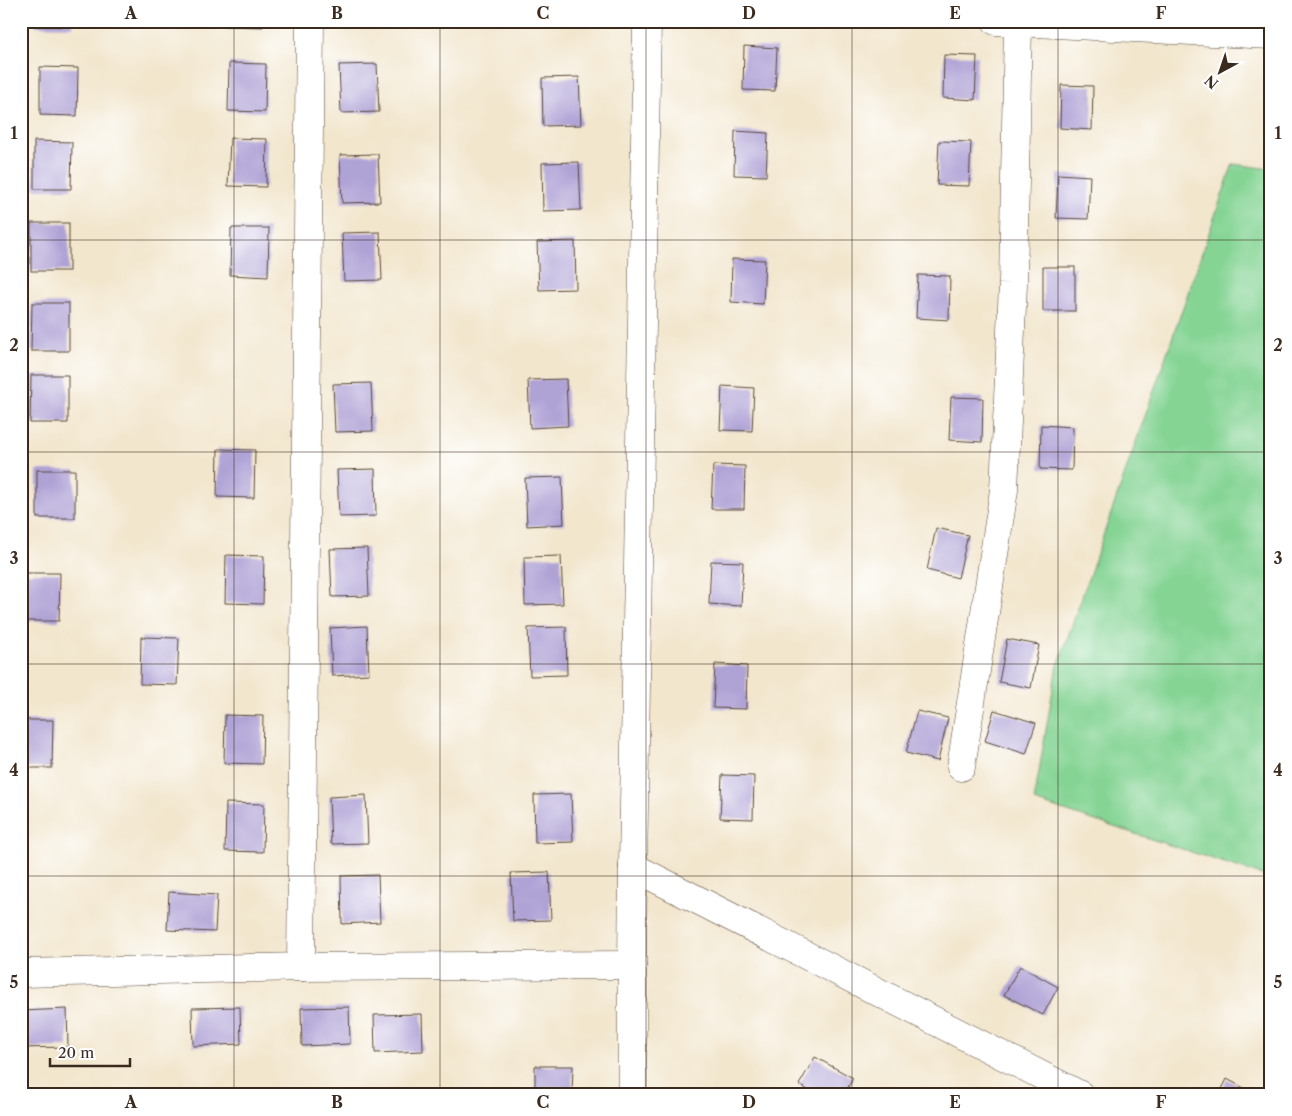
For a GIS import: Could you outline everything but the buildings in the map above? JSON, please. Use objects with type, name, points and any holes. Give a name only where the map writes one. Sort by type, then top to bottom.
[{"type":"street","points":[[301,967],[310,21]]},
{"type":"street","points":[[632,1095],[633,867],[647,21]]},
{"type":"street","points":[[961,766],[1004,490],[1013,284],[1007,22],[1271,35]]},
{"type":"street","points":[[633,867],[1080,1095]]},
{"type":"street","points":[[21,973],[301,967],[632,965]]},
{"type":"green space","points":[[1233,164],[1271,169],[1271,878],[1034,801],[1056,671]]}]
